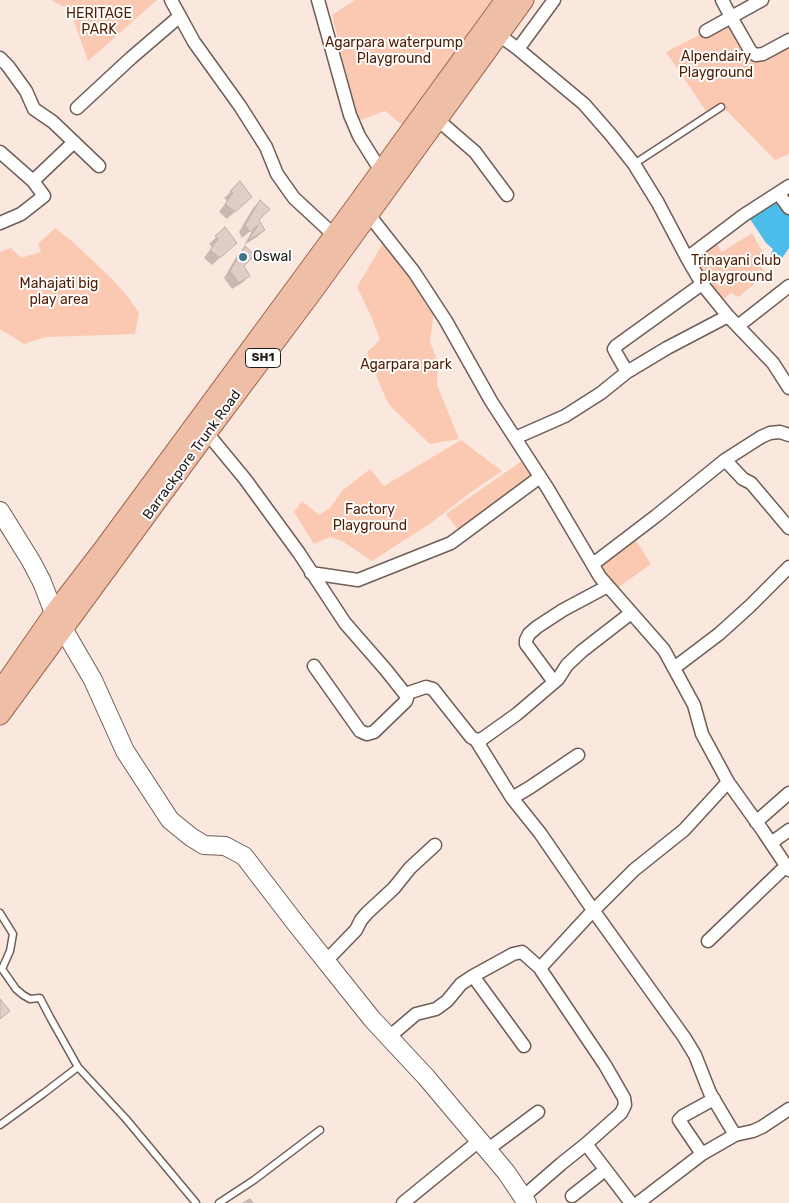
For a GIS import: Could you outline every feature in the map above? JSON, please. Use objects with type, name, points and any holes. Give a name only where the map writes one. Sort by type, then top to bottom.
[{"type":"main road","name":"Barrackpore Trunk Road","points":[[0,691],[59,621],[207,433],[314,290],[363,210],[381,171],[505,0]]},
{"type":"main road","name":"Barrackpore Trunk Road","points":[[0,715],[104,548],[334,235],[363,210],[438,120],[524,0]]},
{"type":"street","points":[[171,0],[194,42],[266,146],[277,174],[294,198],[334,235]]},
{"type":"street","points":[[318,0],[350,115],[359,136],[381,171]]},
{"type":"street","points":[[518,49],[554,0]]},
{"type":"street","points":[[722,0],[751,52],[756,55],[763,54],[789,40]]},
{"type":"street","points":[[706,31],[762,0]]},
{"type":"street","points":[[77,108],[180,16]]},
{"type":"street","points":[[499,34],[584,104],[602,123],[634,164],[658,203],[702,284],[728,316],[773,363],[789,388]]},
{"type":"street","points":[[0,58],[26,91],[34,108],[52,122],[99,166]]},
{"type":"street","points":[[438,120],[475,152],[507,195]]},
{"type":"street","points":[[33,181],[74,142]]},
{"type":"street","points":[[0,152],[33,181],[44,196],[21,214],[0,223]]},
{"type":"street","points":[[687,258],[744,215],[784,190],[789,208]]},
{"type":"street","points":[[363,210],[414,272],[446,321],[491,401],[540,476],[600,577],[664,650],[694,705],[702,734],[728,782],[788,868],[708,941]]},
{"type":"street","points":[[626,372],[614,349],[616,346],[702,284]]},
{"type":"street","points":[[738,326],[789,286]]},
{"type":"street","points":[[515,438],[565,416],[601,392],[626,372],[728,316]]},
{"type":"street","points":[[592,564],[656,516],[725,460],[770,433],[780,432],[789,435]]},
{"type":"street","points":[[207,433],[245,479],[299,553],[345,623],[405,694],[406,702],[374,732],[367,734],[360,731],[314,666]]},
{"type":"street","points":[[725,460],[744,479],[751,483],[789,528]]},
{"type":"street","points":[[311,572],[358,580],[451,543],[540,476]]},
{"type":"street","points":[[0,511],[42,582],[59,621],[93,680],[125,751],[170,820],[204,845],[225,846],[244,856],[372,1019],[426,1077],[506,1172],[525,1200],[561,1164],[621,1113],[625,1105],[605,1065],[541,969],[522,952],[513,954],[473,976],[461,984],[447,1001],[436,1009],[416,1014],[389,1037]]},
{"type":"street","points":[[674,668],[719,634],[789,567]]},
{"type":"street","points":[[554,682],[526,644],[529,634],[537,626],[563,610],[608,586]]},
{"type":"street","points":[[476,740],[482,739],[517,714],[558,679],[566,665],[631,613]]},
{"type":"street","points":[[405,694],[426,686],[434,689],[471,737],[476,740],[512,798],[540,833],[684,1037],[695,1055],[706,1085],[735,1135]]},
{"type":"street","points":[[512,798],[578,755]]},
{"type":"street","points":[[541,969],[545,962],[593,910],[634,870],[684,830],[728,782]]},
{"type":"street","points":[[756,822],[789,793]]},
{"type":"street","points":[[771,844],[789,830]]},
{"type":"street","points":[[326,961],[356,930],[367,913],[435,845]]},
{"type":"street","points":[[473,976],[524,1046]]},
{"type":"street","points":[[702,1154],[679,1120],[714,1099]]},
{"type":"street","points":[[638,1203],[702,1154],[735,1135],[762,1127],[789,1109]]},
{"type":"street","points":[[403,1203],[483,1145],[538,1112]]},
{"type":"street","points":[[586,1144],[631,1203]]},
{"type":"street","points":[[572,1196],[605,1170]]},
{"type":"lane","points":[[634,164],[721,107]]},
{"type":"lane","points":[[0,912],[13,934],[10,951],[2,969],[16,989],[23,995],[30,999],[40,998],[78,1067],[126,1119],[196,1203]]},
{"type":"lane","points":[[0,1125],[78,1067]]},
{"type":"lane","points":[[219,1203],[254,1180],[320,1130]]},
{"type":"green space","name":"HERITAGE PARK","points":[[51,0],[157,0],[88,61],[70,10]]},
{"type":"green space","name":"Agarpara waterpump Playground","points":[[355,0],[492,0],[405,127],[385,111],[358,121],[332,15]]},
{"type":"green space","name":"Alpendairy Playground","points":[[730,19],[753,59],[789,40],[789,154],[775,160],[722,106],[708,114],[666,52]]},
{"type":"green space","name":"Mahajati big play area","points":[[55,228],[73,242],[128,297],[139,313],[135,334],[46,337],[24,344],[0,329],[0,252],[11,248],[21,258],[41,252],[38,244]]},
{"type":"green space","name":"Trinayani club playground","points":[[752,233],[766,258],[760,266],[767,274],[738,297],[731,293],[720,302],[692,261],[717,244],[722,252]]},
{"type":"green space","name":"Agarpara park","points":[[383,243],[411,274],[434,310],[430,342],[438,362],[437,385],[459,439],[430,444],[389,405],[373,369],[367,352],[380,340],[357,287]]},
{"type":"green space","name":"Factory Playground","points":[[461,440],[502,471],[431,523],[372,561],[342,541],[330,537],[314,544],[294,512],[302,501],[319,515],[330,508],[342,491],[370,469],[384,486]]},
{"type":"green space","points":[[526,458],[539,477],[460,532],[446,514]]},
{"type":"green space","points":[[633,536],[651,564],[616,589],[599,562]]},
{"type":"water","points":[[778,196],[789,213],[789,248],[778,264],[770,258],[773,249],[766,243],[748,216]]},
{"type":"building","points":[[240,181],[252,197],[235,212],[225,204],[233,193],[230,191]]},
{"type":"building","points":[[260,200],[270,209],[259,220],[265,230],[248,241],[258,225],[250,232],[245,225]]},
{"type":"building","points":[[225,227],[237,243],[220,258],[210,250],[218,239],[215,236]]},
{"type":"building","points":[[245,246],[255,255],[244,266],[250,276],[239,283],[230,271]]},
{"type":"building","points":[[0,999],[10,1011],[0,1019]]},
{"type":"place","name":"Oswal","points":[[243,257]]}]
